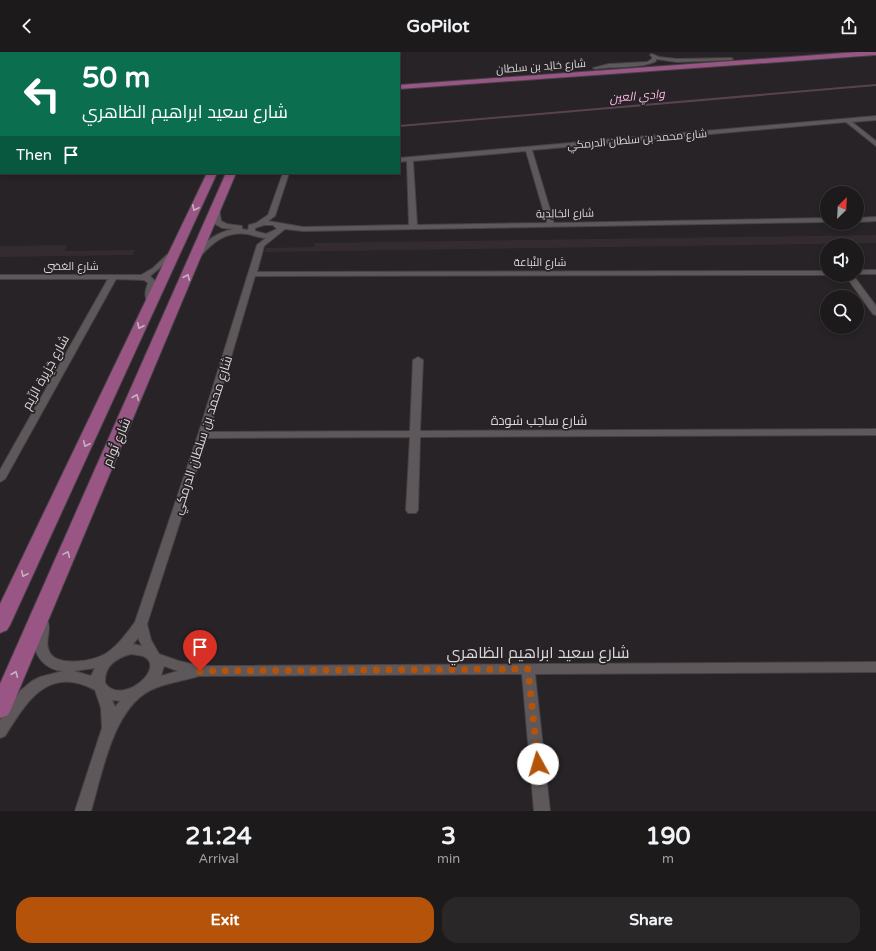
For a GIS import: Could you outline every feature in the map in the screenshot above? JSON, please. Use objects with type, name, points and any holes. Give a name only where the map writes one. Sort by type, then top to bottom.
[{"type":"main road","name":"شارع خالِد بن سلطان","points":[[400,82],[823,52]]},
{"type":"main road","name":"شارع خالِد بن سلطان","points":[[400,87],[876,53]]},
{"type":"main road","name":"شارع تُوام","points":[[0,626],[212,174]]},
{"type":"main road","name":"شارع تُوام","points":[[0,709],[231,174]]},
{"type":"street","points":[[595,68],[609,65],[648,63],[654,60],[652,55],[677,54]]},
{"type":"street","points":[[654,57],[672,61],[731,58]]},
{"type":"street","name":"شارع محمد بن سلطان الدرمكي","points":[[400,160],[876,118]]},
{"type":"street","points":[[848,121],[876,144]]},
{"type":"street","points":[[528,148],[551,224]]},
{"type":"street","points":[[410,159],[413,226]]},
{"type":"street","points":[[277,229],[261,245],[259,238],[253,234],[251,229],[271,216],[286,174]]},
{"type":"street","points":[[216,208],[217,220],[221,224],[236,228],[257,225],[277,229]]},
{"type":"street","points":[[271,216],[277,229]]},
{"type":"street","points":[[864,220],[876,219]]},
{"type":"street","name":"شارع الخالِدية","points":[[277,229],[820,220]]},
{"type":"street","points":[[195,258],[208,242],[220,234],[233,232],[262,236],[277,229]]},
{"type":"street","name":"شارع محمد بن سلطان الدرمكي","points":[[111,656],[130,639],[142,624],[261,245]]},
{"type":"street","points":[[142,277],[156,270],[175,252]]},
{"type":"street","name":"شارع النَّباعة","points":[[253,274],[820,272]]},
{"type":"street","points":[[864,272],[876,272]]},
{"type":"street","name":"شارع الغضى","points":[[0,277],[142,277]]},
{"type":"street","name":"شارع جَزِيرة الرِّيم","points":[[0,479],[113,277]]},
{"type":"street","points":[[142,277],[147,278],[152,282],[148,293],[151,303]]},
{"type":"street","points":[[854,282],[876,312]]},
{"type":"street","points":[[412,510],[418,360]]},
{"type":"street","name":"شارع ساحِب سُودة","points":[[202,435],[876,432]]},
{"type":"street","points":[[44,607],[41,646],[43,654],[48,660],[56,664],[66,667],[90,665],[122,651],[140,649],[147,651],[155,657]]},
{"type":"street","points":[[83,811],[109,728],[121,709],[157,672],[158,665],[145,640],[142,624]]},
{"type":"street","points":[[109,728],[108,708],[97,679],[98,672],[102,665],[111,656]]},
{"type":"street","name":"شارع سعيد ابراهيم الظاهري","points":[[155,657],[177,666],[200,671],[876,667]]},
{"type":"street","points":[[528,669],[542,811]]},
{"type":"street","name":"شارع سعيد ابراهيم الظاهري","points":[[142,689],[200,671]]},
{"type":"street","points":[[0,732],[20,701],[29,691],[41,683],[54,678],[67,676],[87,679],[109,693],[117,695],[142,689]]},
{"type":"shaded area","points":[[876,235],[876,243],[864,243],[864,238],[820,238],[820,244],[265,252],[266,248],[313,247],[315,243]]},
{"type":"shaded area","points":[[67,245],[64,251],[135,250],[133,255],[0,257],[0,246]]},
{"type":"waterway","name":"وادي العين","points":[[400,126],[876,85]]},
{"type":"route","points":[[200,671],[528,669],[538,764]]}]
